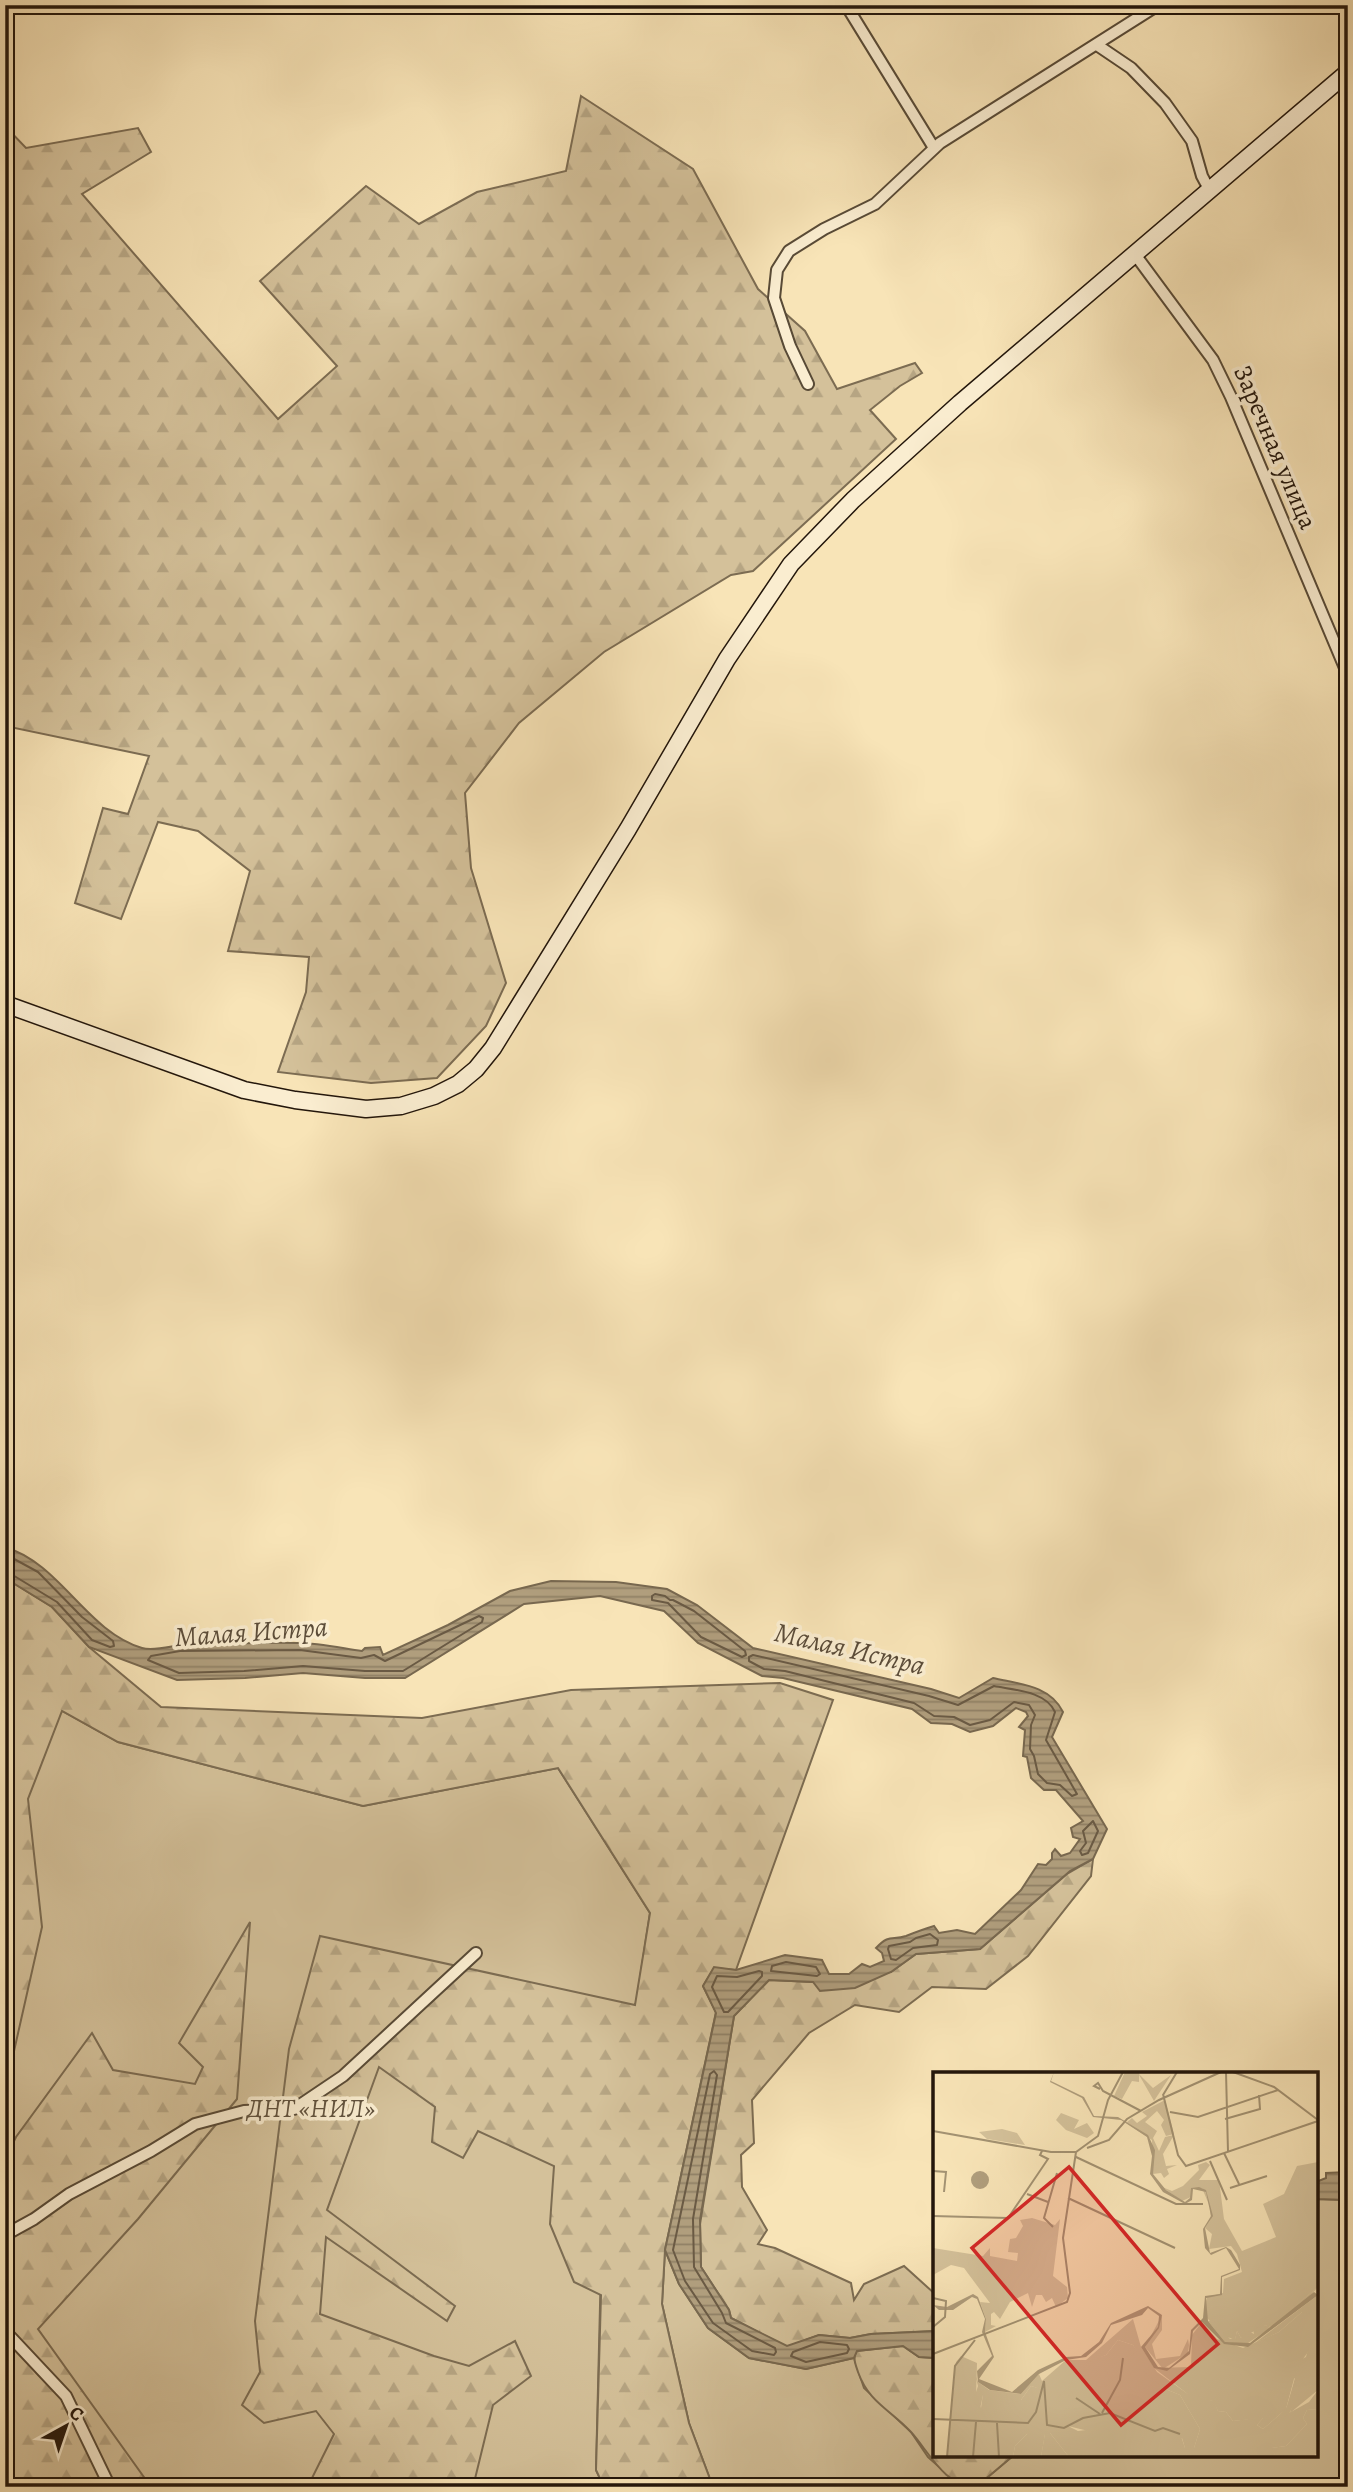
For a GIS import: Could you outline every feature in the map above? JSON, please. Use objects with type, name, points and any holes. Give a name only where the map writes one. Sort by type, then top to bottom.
[{"type":"main road","points":[[5,1004],[244,1090],[295,1100],[366,1109],[401,1106],[434,1096],[458,1084],[476,1069],[499,1039],[628,829],[727,659],[791,564],[853,500],[960,403],[1348,72]]},
{"type":"street","points":[[846,5],[934,148]]},
{"type":"street","points":[[808,384],[790,346],[774,298],[777,270],[789,251],[824,229],[875,204],[934,148],[1158,5]]},
{"type":"street","points":[[1097,45],[1131,68],[1165,103],[1192,141],[1202,176],[1209,189]]},
{"type":"street","name":"Заречная улица","points":[[1135,253],[1213,360],[1348,675]]},
{"type":"street","points":[[5,2235],[69,2194],[151,2151],[195,2123],[244,2111],[294,2109],[343,2076],[475,1953]]},
{"type":"street","points":[[5,2331],[66,2396],[110,2487]]},
{"type":"green space","points":[[581,96],[693,169],[758,289],[805,331],[837,389],[915,363],[922,373],[900,386],[870,410],[896,439],[753,571],[731,575],[604,652],[519,723],[465,793],[471,868],[506,983],[486,1026],[437,1078],[371,1083],[278,1072],[306,992],[309,957],[228,951],[250,871],[198,831],[158,822],[121,919],[75,903],[103,808],[128,814],[149,756],[5,726],[5,126],[26,148],[138,128],[151,152],[82,194],[278,419],[337,366],[260,281],[366,186],[419,224],[477,192],[566,171]]},
{"type":"green space","points":[[5,1578],[52,1607],[89,1647],[161,1707],[422,1718],[571,1690],[780,1683],[833,1700],[736,1970],[714,1968],[703,1986],[716,2012],[665,2250],[662,2304],[689,2423],[713,2487],[604,2487],[596,2470],[601,2295],[574,2282],[550,2224],[554,2166],[478,2131],[463,2158],[432,2142],[435,2107],[379,2067],[327,2210],[455,2306],[447,2321],[326,2237],[320,2314],[469,2366],[515,2341],[531,2376],[493,2405],[473,2487],[314,2487],[310,2482],[334,2434],[316,2411],[264,2423],[242,2405],[260,2372],[255,2321],[289,2049],[320,1936],[635,2005],[650,1913],[558,1768],[363,1806],[118,1742],[62,1711],[28,1799],[42,1927],[5,2091]]},
{"type":"green space","name":"ДНТ «НИЛ»","points":[[5,1679],[118,1742],[363,1806],[558,1768],[650,1913],[602,2224],[596,2470],[604,2487],[5,2487]]},
{"type":"green space","points":[[1093,1859],[1091,1876],[1028,1956],[986,1989],[932,1987],[899,2012],[855,2005],[809,2033],[752,2100],[754,2143],[741,2155],[742,2187],[767,2230],[758,2244],[775,2248],[851,2283],[854,2300],[864,2284],[904,2266],[933,2292],[933,2331],[871,2334],[850,2338],[819,2335],[787,2347],[731,2318],[729,2310],[701,2267],[700,2224],[734,2016],[769,1980],[813,1982],[891,1972],[916,1954],[980,1949],[1067,1874]]},
{"type":"green space","points":[[250,1922],[237,2099],[138,2219],[38,2329],[151,2487],[5,2487],[5,2160],[16,2137],[92,2033],[113,2070],[195,2084],[203,2067],[179,2043]]},
{"type":"green space","points":[[1318,2199],[1348,2200],[1348,2487],[976,2487],[1012,2457],[1318,2457]]},
{"type":"green space","points":[[665,2250],[679,2284],[708,2328],[749,2358],[806,2369],[854,2358],[864,2388],[911,2432],[928,2457],[955,2481],[971,2487],[713,2487],[689,2423],[662,2304]]},
{"type":"green space","points":[[903,2346],[919,2357],[933,2358],[933,2457],[1012,2457],[976,2487],[955,2481],[939,2467],[911,2432],[874,2399],[858,2372],[856,2351]]},
{"type":"water","points":[[5,1547],[42,1568],[105,1627],[142,1648],[190,1644],[298,1643],[362,1651],[365,1648],[380,1647],[383,1655],[448,1625],[510,1591],[551,1581],[616,1582],[667,1589],[697,1605],[753,1648],[931,1689],[959,1698],[993,1678],[1033,1687],[1050,1696],[1063,1712],[1052,1737],[1107,1829],[1093,1859],[1070,1871],[980,1949],[916,1954],[891,1972],[855,1988],[820,1991],[813,1982],[769,1980],[734,2016],[700,2220],[701,2267],[729,2310],[731,2318],[787,2346],[819,2335],[850,2338],[871,2334],[933,2331],[933,2358],[919,2357],[903,2346],[857,2351],[854,2358],[806,2369],[749,2358],[708,2328],[679,2284],[665,2250],[716,2013],[703,1986],[714,1967],[736,1970],[785,1955],[822,1960],[829,1974],[849,1974],[862,1964],[870,1967],[884,1961],[882,1953],[876,1948],[888,1939],[934,1926],[939,1933],[957,1930],[975,1934],[1021,1890],[1038,1864],[1046,1865],[1052,1859],[1055,1849],[1061,1856],[1070,1853],[1080,1839],[1073,1837],[1071,1828],[1083,1821],[1056,1790],[1044,1790],[1031,1778],[1027,1757],[1023,1756],[1025,1730],[1019,1727],[1028,1716],[1026,1712],[1016,1708],[993,1726],[970,1732],[952,1724],[931,1723],[912,1709],[783,1678],[762,1676],[698,1643],[664,1611],[600,1596],[524,1604],[405,1678],[303,1673],[177,1680],[89,1647],[52,1607],[5,1578]]},
{"type":"water","points":[[1348,2172],[1348,2200],[1318,2199],[1318,2181],[1326,2178],[1326,2173]]},
{"type":"water label","name":"Малая Истра","points":[[251,1631]]},
{"type":"water label","name":"Малая Истра","points":[[850,1648]]}]
